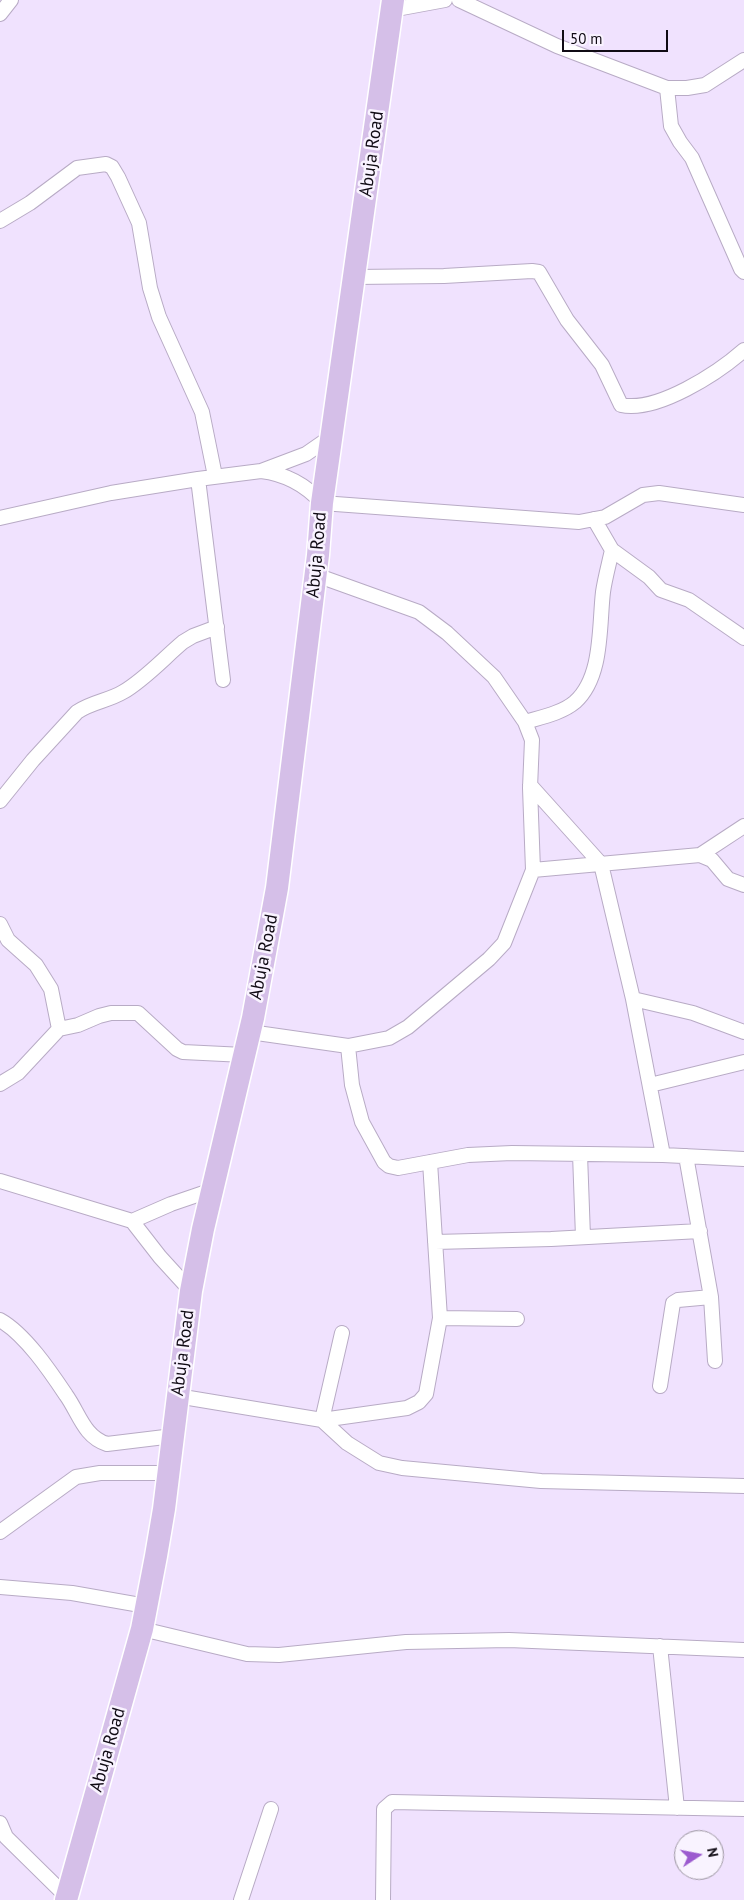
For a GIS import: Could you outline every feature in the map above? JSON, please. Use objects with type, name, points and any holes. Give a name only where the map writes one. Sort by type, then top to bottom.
[{"type":"main road","name":"Abuja Road","points":[[67,1899],[142,1629],[156,1556],[191,1291],[212,1190],[250,1032],[277,888],[316,575],[322,502],[392,5]]},
{"type":"street","points":[[0,14],[11,0]]},
{"type":"street","points":[[392,5],[445,0]]},
{"type":"street","points":[[459,0],[557,46],[667,88],[687,88],[705,85],[744,60]]},
{"type":"street","points":[[667,88],[671,126],[692,158],[744,272]]},
{"type":"street","points":[[0,221],[30,203],[77,168],[106,164],[112,167],[139,223],[150,288],[159,317],[202,412],[215,476]]},
{"type":"street","points":[[355,277],[539,272],[567,320],[602,365],[621,405],[627,406],[659,401],[672,397],[730,362],[744,350]]},
{"type":"street","points":[[262,471],[306,454],[332,436]]},
{"type":"street","points":[[0,518],[111,493],[198,478],[262,471],[278,473],[295,480],[311,491],[322,502],[580,522],[604,517],[644,494],[659,493],[744,505]]},
{"type":"street","points":[[198,478],[223,680]]},
{"type":"street","points":[[594,519],[612,550],[649,577],[661,590],[688,600],[744,638]]},
{"type":"street","points":[[525,722],[552,714],[575,702],[588,686],[599,650],[603,591],[612,550]]},
{"type":"street","points":[[250,1032],[348,1046],[389,1038],[408,1027],[489,959],[504,943],[533,870],[530,785],[532,740],[525,722],[494,677],[447,633],[419,612],[316,575]]},
{"type":"street","points":[[0,806],[0,800],[13,787],[33,760],[77,712],[84,707],[112,698],[125,691],[183,642],[217,627]]},
{"type":"street","points":[[530,785],[601,864],[633,999],[663,1154]]},
{"type":"street","points":[[700,855],[744,826]]},
{"type":"street","points":[[533,870],[700,855],[712,860],[728,879],[744,885]]},
{"type":"street","points":[[0,924],[8,940],[36,965],[51,989],[60,1029]]},
{"type":"street","points":[[633,999],[693,1013],[744,1032]]},
{"type":"street","points":[[0,1084],[18,1072],[60,1029],[78,1025],[105,1014],[138,1013],[177,1049],[183,1052],[244,1055]]},
{"type":"street","points":[[348,1046],[352,1085],[362,1122],[384,1162],[390,1166],[398,1168],[468,1154],[663,1154],[744,1159]]},
{"type":"street","points":[[650,1085],[744,1062]]},
{"type":"street","points":[[580,1154],[583,1237]]},
{"type":"street","points":[[686,1156],[711,1297],[715,1361]]},
{"type":"street","points":[[177,1396],[322,1420],[408,1408],[418,1402],[426,1394],[440,1318],[430,1162]]},
{"type":"street","points":[[0,1181],[132,1221],[160,1257],[191,1291]]},
{"type":"street","points":[[132,1221],[170,1204],[212,1190]]},
{"type":"street","points":[[436,1242],[700,1231]]},
{"type":"street","points":[[660,1386],[673,1303],[678,1300],[711,1297]]},
{"type":"street","points":[[440,1318],[517,1319]]},
{"type":"street","points":[[0,1320],[6,1323],[29,1346],[67,1396],[86,1430],[98,1441],[107,1444],[172,1436]]},
{"type":"street","points":[[322,1420],[342,1333]]},
{"type":"street","points":[[322,1420],[347,1443],[379,1463],[402,1468],[541,1481],[744,1486]]},
{"type":"street","points":[[0,1532],[76,1478],[100,1473],[168,1473]]},
{"type":"street","points":[[0,1587],[72,1593],[146,1606]]},
{"type":"street","points":[[142,1629],[247,1654],[279,1655],[425,1642],[509,1640],[744,1650]]},
{"type":"street","points":[[660,1646],[676,1808]]},
{"type":"street","points":[[383,1900],[384,1809],[392,1802],[744,1809]]},
{"type":"street","points":[[241,1900],[271,1809]]},
{"type":"street","points":[[0,1823],[6,1837],[67,1899]]}]
